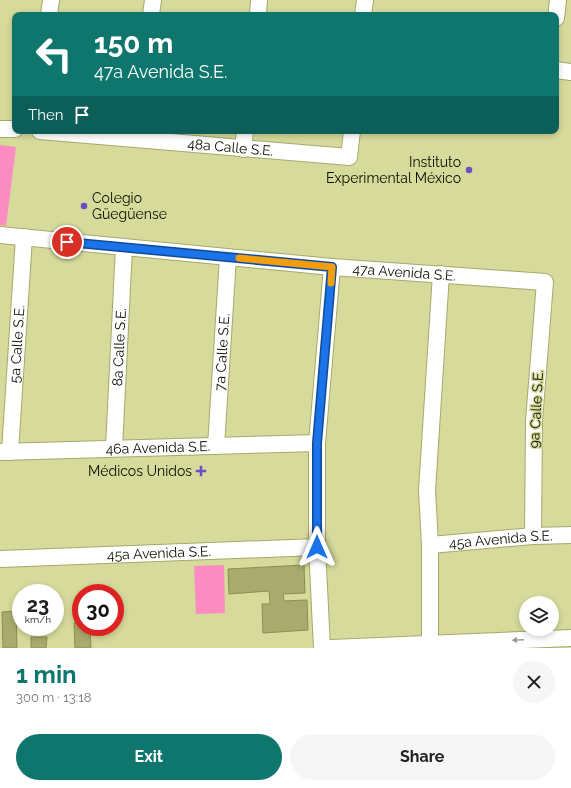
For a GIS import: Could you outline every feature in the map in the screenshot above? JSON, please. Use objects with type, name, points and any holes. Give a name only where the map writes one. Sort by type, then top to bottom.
[{"type":"street","points":[[49,12],[51,0]]},
{"type":"street","points":[[151,12],[153,0]]},
{"type":"street","points":[[258,12],[259,0]]},
{"type":"street","points":[[363,12],[365,0]]},
{"type":"street","points":[[557,12],[558,0]]},
{"type":"street","points":[[559,70],[571,72]]},
{"type":"street","points":[[0,128],[12,129]]},
{"type":"street","name":"48a Calle S.E.","points":[[113,134],[137,135],[243,149],[349,157],[352,134]]},
{"type":"street","points":[[243,149],[245,134]]},
{"type":"street","name":"47a Avenida S.E.","points":[[0,235],[332,267],[545,282]]},
{"type":"street","name":"5a Calle S.E.","points":[[5,452],[24,238]]},
{"type":"street","name":"8a Calle S.E.","points":[[114,448],[124,247]]},
{"type":"street","name":"7a Calle S.E.","points":[[216,446],[228,257]]},
{"type":"street","points":[[322,648],[317,547],[317,443],[332,267]]},
{"type":"street","points":[[430,643],[430,545],[427,490],[441,274]]},
{"type":"street","name":"9a Calle S.E.","points":[[533,536],[534,422],[545,282]]},
{"type":"street","name":"46a Avenida S.E.","points":[[5,452],[317,443]]},
{"type":"street","name":"45a Avenida S.E.","points":[[430,545],[533,536],[571,535]]},
{"type":"street","name":"45a Avenida S.E.","points":[[0,559],[317,547]]},
{"type":"street","points":[[331,648],[430,643],[545,644],[571,638]]},
{"type":"shaded area","points":[[0,145],[16,147],[6,226],[0,225]]},
{"type":"shaded area","points":[[224,565],[225,613],[196,614],[194,566]]},
{"type":"building","points":[[304,565],[305,593],[283,594],[284,601],[307,600],[308,630],[263,633],[262,604],[270,604],[269,591],[229,594],[228,569]]},
{"type":"building","points":[[12,611],[12,636],[17,636],[17,648],[3,648],[2,612]]},
{"type":"building","points":[[75,636],[90,636],[91,648],[75,648]]},
{"type":"building","points":[[31,637],[47,637],[46,648],[31,648]]},
{"type":"slow traffic","points":[[239,258],[332,267],[331,283]]},
{"type":"place","name":"Instituto Experimental México","points":[[469,170]]},
{"type":"place","name":"Colegio Güegüense","points":[[84,206]]},
{"type":"place","name":"Médicos Unidos","points":[[201,471]]},
{"type":"route","points":[[67,242],[332,267],[317,443],[317,547]]}]
